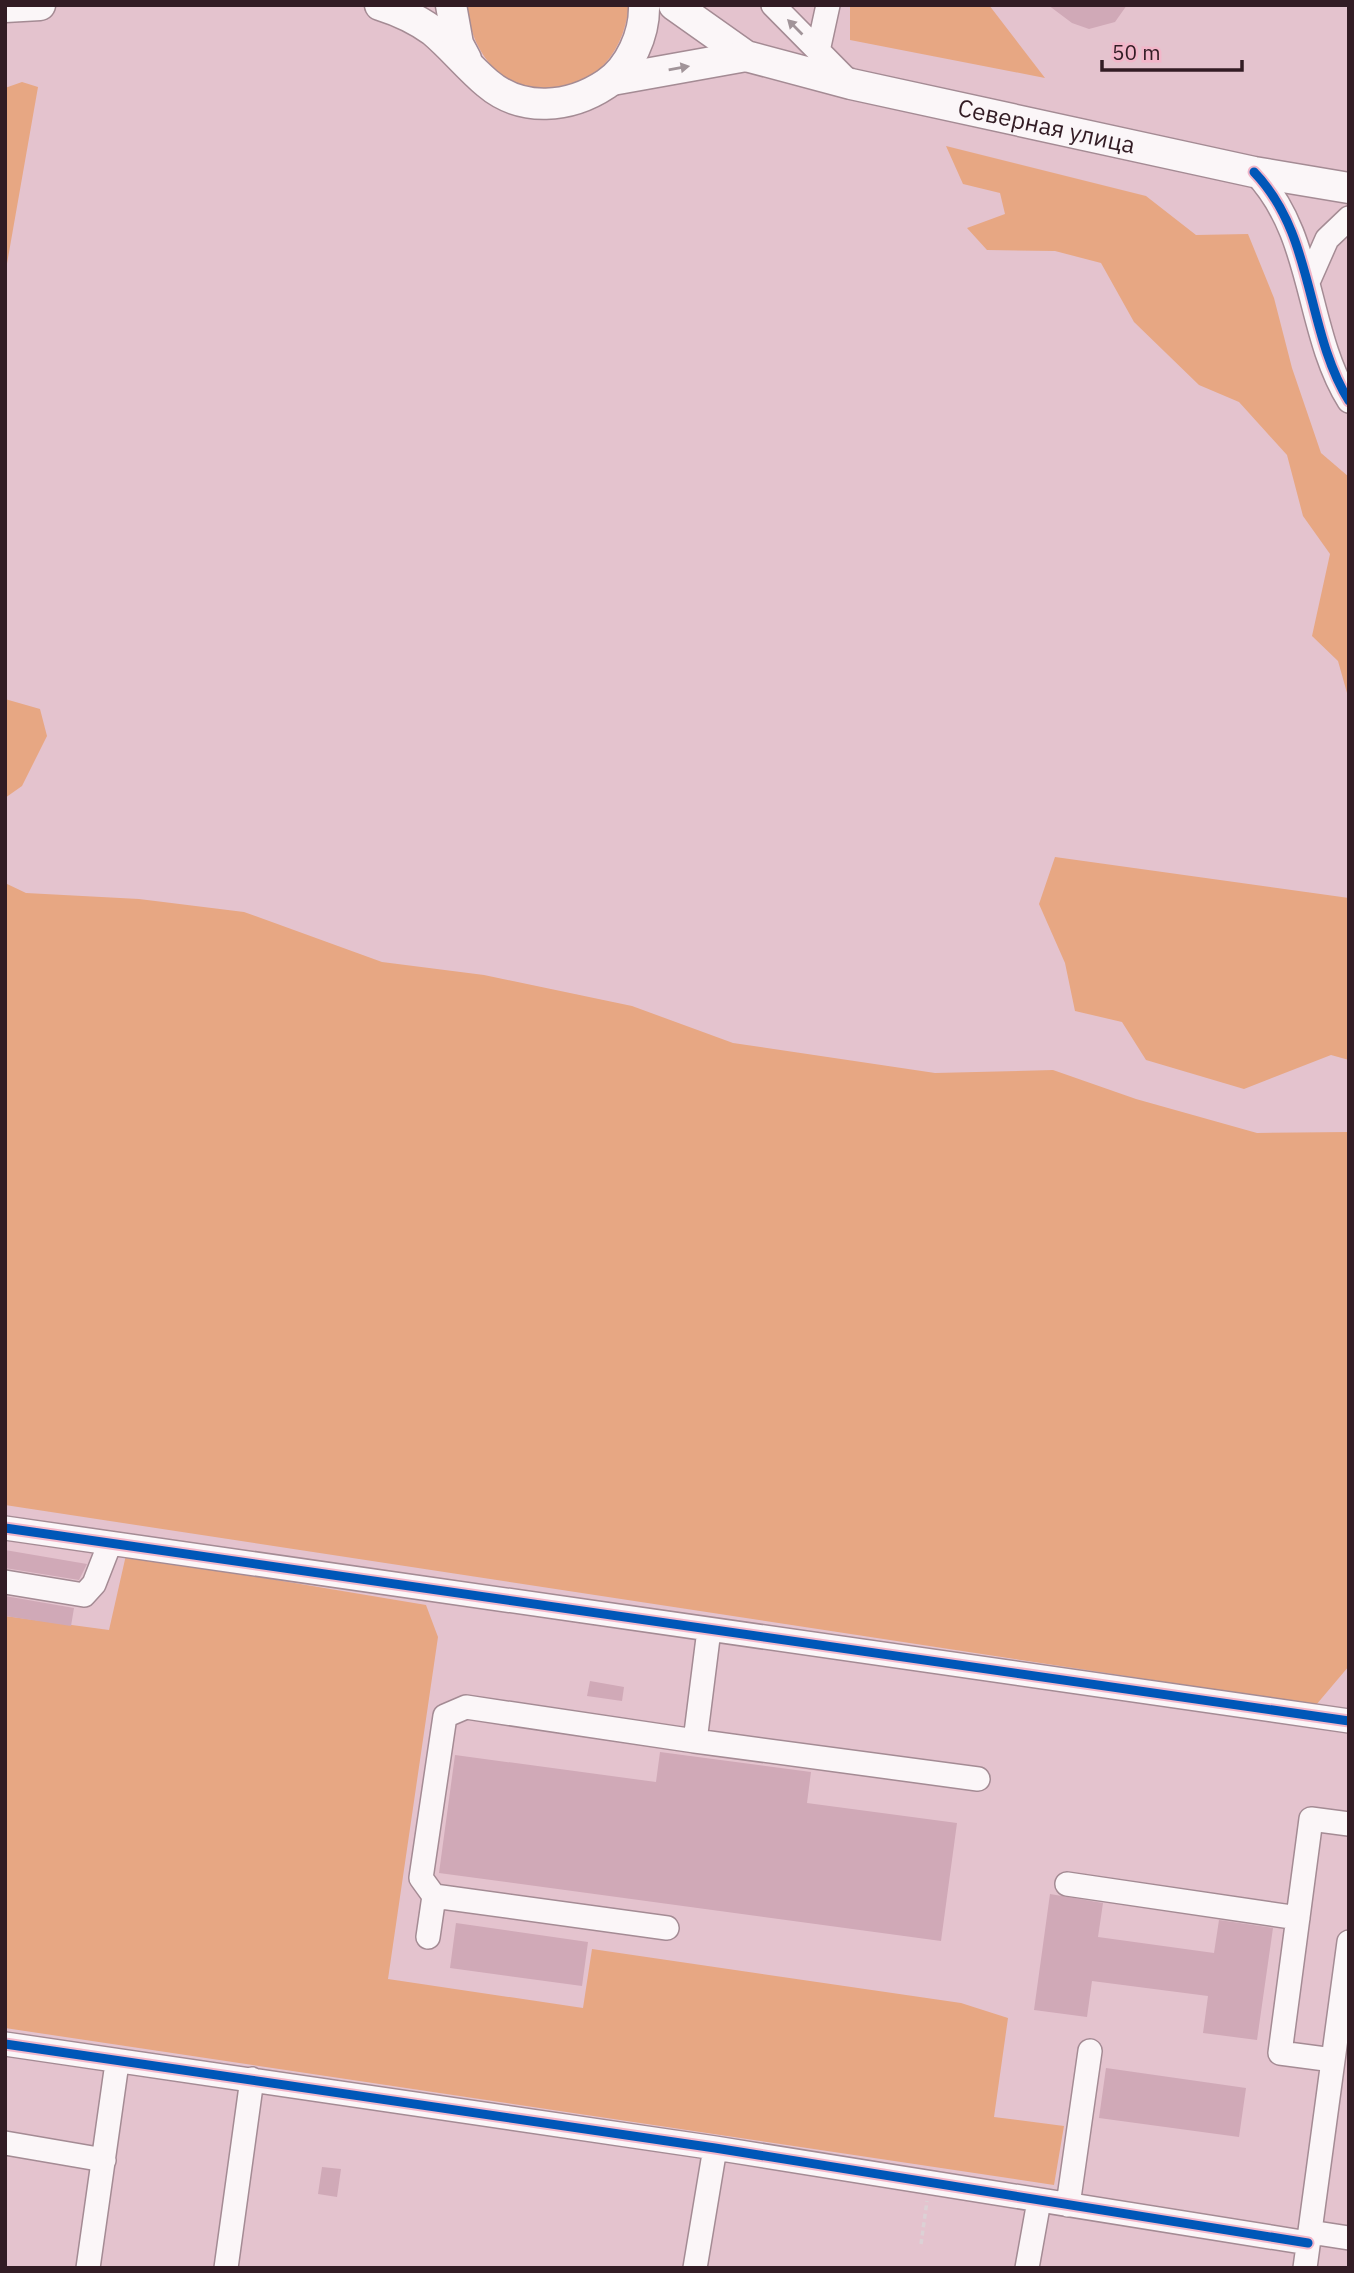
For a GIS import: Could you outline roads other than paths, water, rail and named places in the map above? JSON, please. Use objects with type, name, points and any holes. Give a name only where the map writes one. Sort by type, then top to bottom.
[{"type":"main road","points":[[5,6],[40,5]]},
{"type":"main road","points":[[380,5],[398,11],[432,31],[488,84],[511,98],[537,104],[564,103],[590,95],[612,80],[629,60],[640,35],[644,5]]},
{"type":"main road","points":[[451,5],[458,44],[469,65]]},
{"type":"main road","points":[[674,5],[746,56]]},
{"type":"main road","points":[[612,80],[746,56]]},
{"type":"main road","name":"Северная улица","points":[[746,56],[851,84],[1254,173],[1349,188]]},
{"type":"street","points":[[773,5],[851,84]]},
{"type":"street","points":[[818,51],[828,5]]},
{"type":"street","points":[[1254,173],[1267,186],[1291,229],[1322,339],[1347,391]]},
{"type":"street","points":[[1308,282],[1327,239],[1349,218]]},
{"type":"street","points":[[5,1528],[1349,1721]]},
{"type":"street","points":[[5,1582],[84,1595],[94,1584],[110,1543]]},
{"type":"street","points":[[695,1741],[709,1630]]},
{"type":"street","points":[[428,1937],[434,1896],[421,1878],[445,1716],[466,1707],[978,1779]]},
{"type":"street","points":[[1333,2060],[1280,2053],[1311,1819],[1349,1824]]},
{"type":"street","points":[[1067,1884],[1298,1918]]},
{"type":"street","points":[[434,1896],[667,1928]]},
{"type":"street","points":[[1304,2268],[1347,1973],[1349,1942]]},
{"type":"street","points":[[5,2044],[117,2063],[252,2079],[715,2148],[1068,2206],[1309,2237],[1349,2238]]},
{"type":"street","points":[[1068,2206],[1090,2051]]},
{"type":"street","points":[[88,2268],[117,2063]]},
{"type":"street","points":[[226,2268],[252,2079]]},
{"type":"street","points":[[5,2143],[104,2160]]},
{"type":"street","points":[[695,2268],[715,2148]]},
{"type":"street","points":[[1027,2268],[1039,2201]]}]
